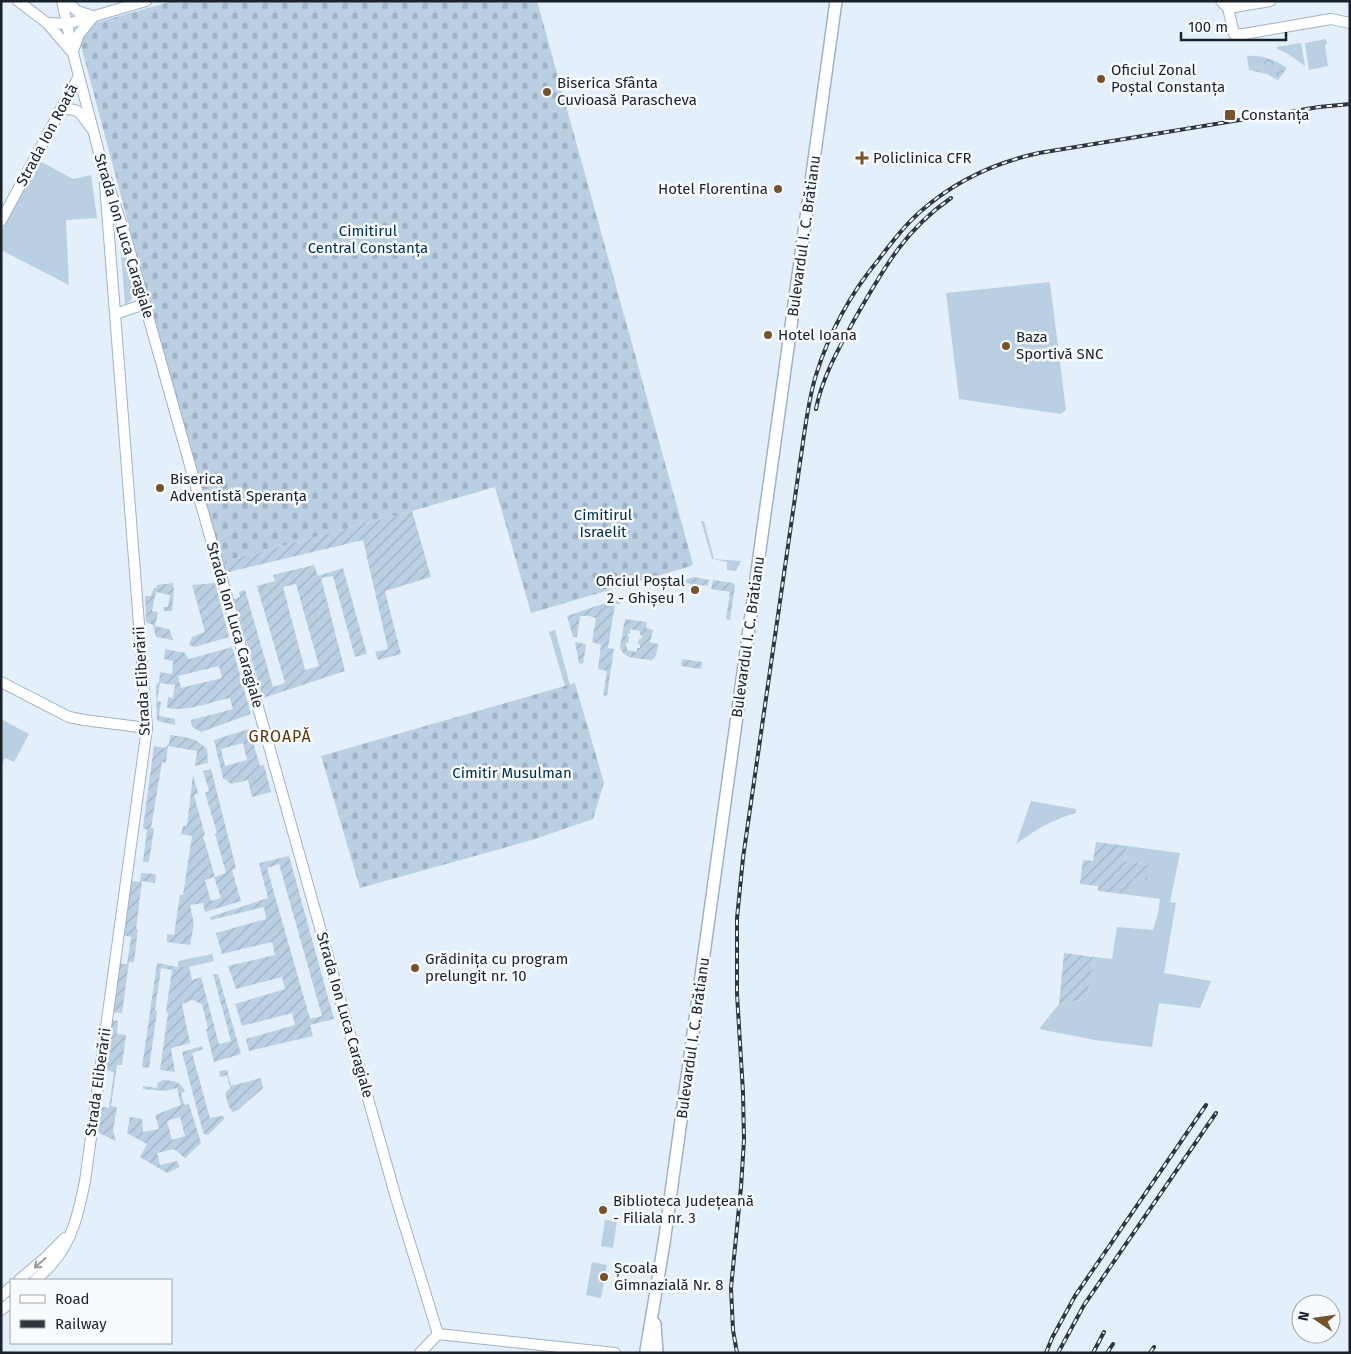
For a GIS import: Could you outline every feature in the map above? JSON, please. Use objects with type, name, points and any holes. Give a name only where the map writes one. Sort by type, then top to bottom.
[{"type":"main road","name":"Bulevardul I. C. Brătianu","points":[[650,1352],[836,1]]},
{"type":"main road","name":"Bulevardul I. C. Brătianu","points":[[650,1352],[660,1273]]},
{"type":"street","points":[[18,1],[47,23],[73,53]]},
{"type":"street","name":"Strada Ion Luca Caragiale","points":[[62,1],[73,53],[104,172],[125,234],[395,1192],[438,1334]]},
{"type":"street","points":[[66,1],[77,11],[94,16]]},
{"type":"street","points":[[47,23],[67,24],[146,1]]},
{"type":"street","points":[[1270,1],[1224,5],[1234,34],[1244,34],[1330,19],[1350,23]]},
{"type":"street","points":[[73,53],[79,34],[94,16]]},
{"type":"street","name":"Strada Ion Roată","points":[[2,220],[79,76]]},
{"type":"street","points":[[60,110],[71,108],[76,110],[94,133]]},
{"type":"street","name":"Strada Eliberării","points":[[36,1279],[64,1249],[78,1215],[86,1172],[147,728],[104,172]]},
{"type":"street","points":[[115,314],[145,304]]},
{"type":"street","points":[[1,682],[69,717],[147,728]]},
{"type":"street","name":"Strada Eliberării","points":[[21,1279],[61,1242],[78,1215]]},
{"type":"street","points":[[420,1353],[438,1334],[615,1353]]},
{"type":"green space","name":"Cimitirul Central Constanța","points":[[173,1],[537,1],[693,564],[691,566],[531,613],[495,487],[222,562],[147,294],[80,42],[91,24]]},
{"type":"green space","points":[[1326,39],[1328,66],[1309,70],[1305,43]]},
{"type":"green space","points":[[1301,43],[1305,66],[1277,49],[1277,47]]},
{"type":"green space","points":[[1247,56],[1258,56],[1268,59],[1287,68],[1278,80],[1267,74],[1249,70]]},
{"type":"green space","points":[[38,160],[73,179],[91,175],[97,218],[66,220],[69,285],[1,250],[1,232]]},
{"type":"green space","points":[[120,240],[134,292],[131,300],[125,305]]},
{"type":"green space","name":"Baza Sportivă SNC","points":[[1050,282],[1066,410],[1061,414],[959,399],[946,293]]},
{"type":"green space","points":[[412,511],[431,577],[385,591],[401,654],[378,660],[375,652],[388,649],[363,540],[225,573],[222,562]]},
{"type":"green space","points":[[701,521],[704,521],[714,559],[741,561],[736,571],[727,570],[727,562],[712,559]]},
{"type":"green space","points":[[314,565],[318,576],[343,568],[367,654],[355,657],[333,576],[321,578],[345,671],[263,698],[234,599],[240,597],[239,592],[245,590],[273,687],[285,683],[257,586],[275,581],[273,575]],"holes":[[[296,584],[319,666],[305,670],[283,587]]]},
{"type":"green space","points":[[694,577],[709,580],[708,586],[678,582]]},
{"type":"green space","points":[[713,580],[733,583],[735,585],[730,620],[726,619],[730,592],[711,589]]},
{"type":"green space","points":[[173,583],[172,611],[164,611],[164,607],[168,607],[170,595],[156,592],[152,611],[158,612],[155,626],[169,629],[173,640],[156,637],[153,625],[146,622],[145,596],[151,596],[157,585]]},
{"type":"green space","points":[[215,583],[229,637],[195,647],[189,645],[192,637],[205,632],[192,585]]},
{"type":"green space","points":[[614,600],[621,600],[620,604],[615,604],[608,648],[614,649],[607,696],[603,695],[607,671],[598,669],[601,645],[592,642],[596,618],[580,616],[577,637],[573,637],[567,616]]},
{"type":"green space","points":[[625,619],[647,622],[646,628],[653,630],[650,642],[658,644],[656,656],[651,660],[628,656],[620,647]],"holes":[[[630,629],[640,631],[640,635],[642,635],[638,644],[640,648],[637,648],[637,652],[627,650],[626,643],[628,643],[629,637],[627,637]]]},
{"type":"green space","points":[[555,630],[570,685],[565,686],[549,632]]},
{"type":"green space","points":[[575,642],[586,644],[583,664],[579,663]]},
{"type":"green space","points":[[232,647],[251,714],[201,732],[192,727],[191,720],[233,709],[230,698],[191,708],[167,708],[168,697],[173,698],[175,685],[160,683],[157,701],[161,702],[159,716],[175,719],[175,725],[157,721],[156,685],[159,682],[160,672],[172,674],[173,661],[164,659],[165,649],[184,652],[189,659]],"holes":[[[219,666],[222,678],[181,688],[178,676]]]},
{"type":"green space","points":[[682,659],[702,662],[701,669],[681,666]]},
{"type":"green space","name":"Cimitir Musulman","points":[[575,683],[604,783],[593,819],[532,840],[360,888],[321,756]]},
{"type":"green space","points":[[1,719],[29,734],[14,762],[5,758],[1,766]]},
{"type":"green space","points":[[249,729],[260,766],[264,765],[271,792],[252,797],[248,780],[231,784],[223,778],[214,740]],"holes":[[[243,743],[247,760],[225,766],[221,749]]]},
{"type":"green space","points":[[170,735],[190,738],[203,745],[207,749],[208,763],[195,766],[197,751],[168,746],[166,763],[162,762],[151,828],[154,829],[149,862],[143,862],[147,830],[143,828],[154,746],[165,748],[169,744]]},
{"type":"green space","points":[[211,769],[236,868],[232,870],[241,901],[205,912],[203,903],[190,905],[194,924],[190,945],[167,942],[167,934],[174,935],[180,895],[183,895],[192,836],[181,834],[183,826],[187,826],[193,775],[198,793],[194,795],[215,877],[226,873],[205,793],[209,791],[203,771]],"holes":[[[214,877],[221,898],[211,901],[205,880]]]},
{"type":"green space","points":[[1031,801],[1076,809],[1076,813],[1044,826],[1016,844]]},
{"type":"green space","points":[[1096,842],[1127,846],[1125,861],[1150,865],[1147,880],[1133,878],[1130,895],[1098,891],[1098,886],[1080,884],[1083,860],[1093,861]]},
{"type":"green space","points":[[1127,846],[1180,853],[1170,902],[1176,903],[1164,973],[1211,981],[1200,1008],[1159,1003],[1152,1047],[1095,1040],[1039,1029],[1059,1004],[1087,999],[1094,957],[1112,959],[1117,927],[1153,930],[1160,899],[1130,895],[1132,878],[1149,865],[1125,861]]},
{"type":"green space","points":[[289,856],[334,1019],[310,1025],[313,1036],[249,1051],[246,1039],[295,1025],[292,1013],[242,1026],[235,1004],[285,989],[282,977],[236,989],[228,966],[275,955],[272,942],[222,954],[216,933],[266,919],[264,907],[211,920],[210,917],[268,898],[259,863]],"holes":[[[279,864],[322,1016],[310,1019],[267,868]]]},
{"type":"green space","points":[[141,873],[156,874],[155,883],[142,881],[134,962],[129,962],[122,1013],[111,1012],[118,964],[127,964],[131,937],[123,935],[131,881],[140,882]]},
{"type":"green space","points":[[1064,953],[1094,957],[1087,999],[1059,1004]]},
{"type":"green space","points":[[212,954],[214,961],[189,967],[178,967],[178,961]]},
{"type":"green space","points":[[157,963],[189,967],[192,980],[201,977],[219,1044],[231,1041],[213,974],[218,974],[241,1054],[214,1062],[202,1004],[192,1000],[182,1004],[190,1043],[171,1048],[175,1072],[160,1070],[172,970],[161,968],[149,1068],[142,1067]]},
{"type":"green space","points":[[112,1020],[118,1021],[117,1034],[126,1035],[122,1065],[117,1065],[111,1106],[117,1107],[113,1131],[116,1141],[97,1132],[100,1106],[109,1108],[114,1072],[104,1070]]},
{"type":"green space","points":[[202,1046],[203,1049],[192,1053],[210,1118],[222,1116],[225,1118],[208,1135],[204,1134],[202,1129],[182,1052]]},
{"type":"green space","points":[[227,1070],[231,1086],[261,1078],[263,1088],[238,1110],[233,1112],[229,1107],[225,1093],[230,1088],[227,1075],[220,1077],[219,1071]]},
{"type":"green space","points":[[163,1080],[173,1081],[179,1083],[183,1088],[185,1091],[181,1093],[184,1105],[189,1104],[201,1143],[185,1158],[174,1149],[157,1153],[160,1165],[177,1161],[180,1167],[167,1173],[140,1157],[147,1144],[127,1133],[130,1117],[142,1119],[143,1132],[159,1129],[155,1115],[181,1105],[177,1088],[165,1091],[143,1089],[143,1086],[157,1088],[158,1082]],"holes":[[[180,1117],[185,1136],[172,1140],[167,1121]]]},
{"type":"green space","points":[[605,1220],[617,1221],[613,1248],[601,1246]]},
{"type":"green space","points":[[592,1262],[607,1265],[601,1298],[586,1295]]},
{"type":"railway","points":[[737,1353],[733,1330],[731,1288],[744,1140],[737,994],[737,918],[743,858],[808,412],[821,359],[834,329],[859,286],[910,222],[934,200],[962,182],[992,167],[1039,153],[1319,107],[1350,104]]},
{"type":"railway","points":[[816,409],[822,386],[836,354],[894,254],[919,225],[951,198]]},
{"type":"railway","points":[[1046,1353],[1075,1296],[1206,1105]]},
{"type":"railway","points":[[1058,1353],[1084,1305],[1216,1113]]},
{"type":"railway","points":[[1093,1353],[1104,1332]]},
{"type":"railway","points":[[1107,1353],[1113,1344]]},
{"type":"railway","points":[[1150,1353],[1154,1347]]},
{"type":"place","name":"Oficiul Zonal Poștal Constanța","points":[[1101,79]]},
{"type":"place","name":"Biserica Sfânta Cuvioasă Parascheva","points":[[547,92]]},
{"type":"place","name":"Constanța","points":[[1230,115]]},
{"type":"place","name":"Policlinica CFR","points":[[862,158]]},
{"type":"place","name":"Hotel Florentina","points":[[778,189]]},
{"type":"place","name":"Hotel Ioana","points":[[768,335]]},
{"type":"place","name":"Baza Sportivă SNC","points":[[1006,346]]},
{"type":"place","name":"Biserica Adventistă Speranța","points":[[160,488]]},
{"type":"place","name":"Oficiul Poștal 2 - Ghișeu 1","points":[[695,590]]},
{"type":"place","name":"Grădinița cu program prelungit nr. 10","points":[[415,968]]},
{"type":"place","name":"Biblioteca Județeană - Filiala nr. 3","points":[[603,1210]]},
{"type":"place","name":"Școala Gimnazială Nr. 8","points":[[604,1277]]},
{"type":"district","name":"GROAPĂ","points":[[280,736]]},
{"type":"park label","name":"Cimitirul Israelit","points":[[603,524]]}]
